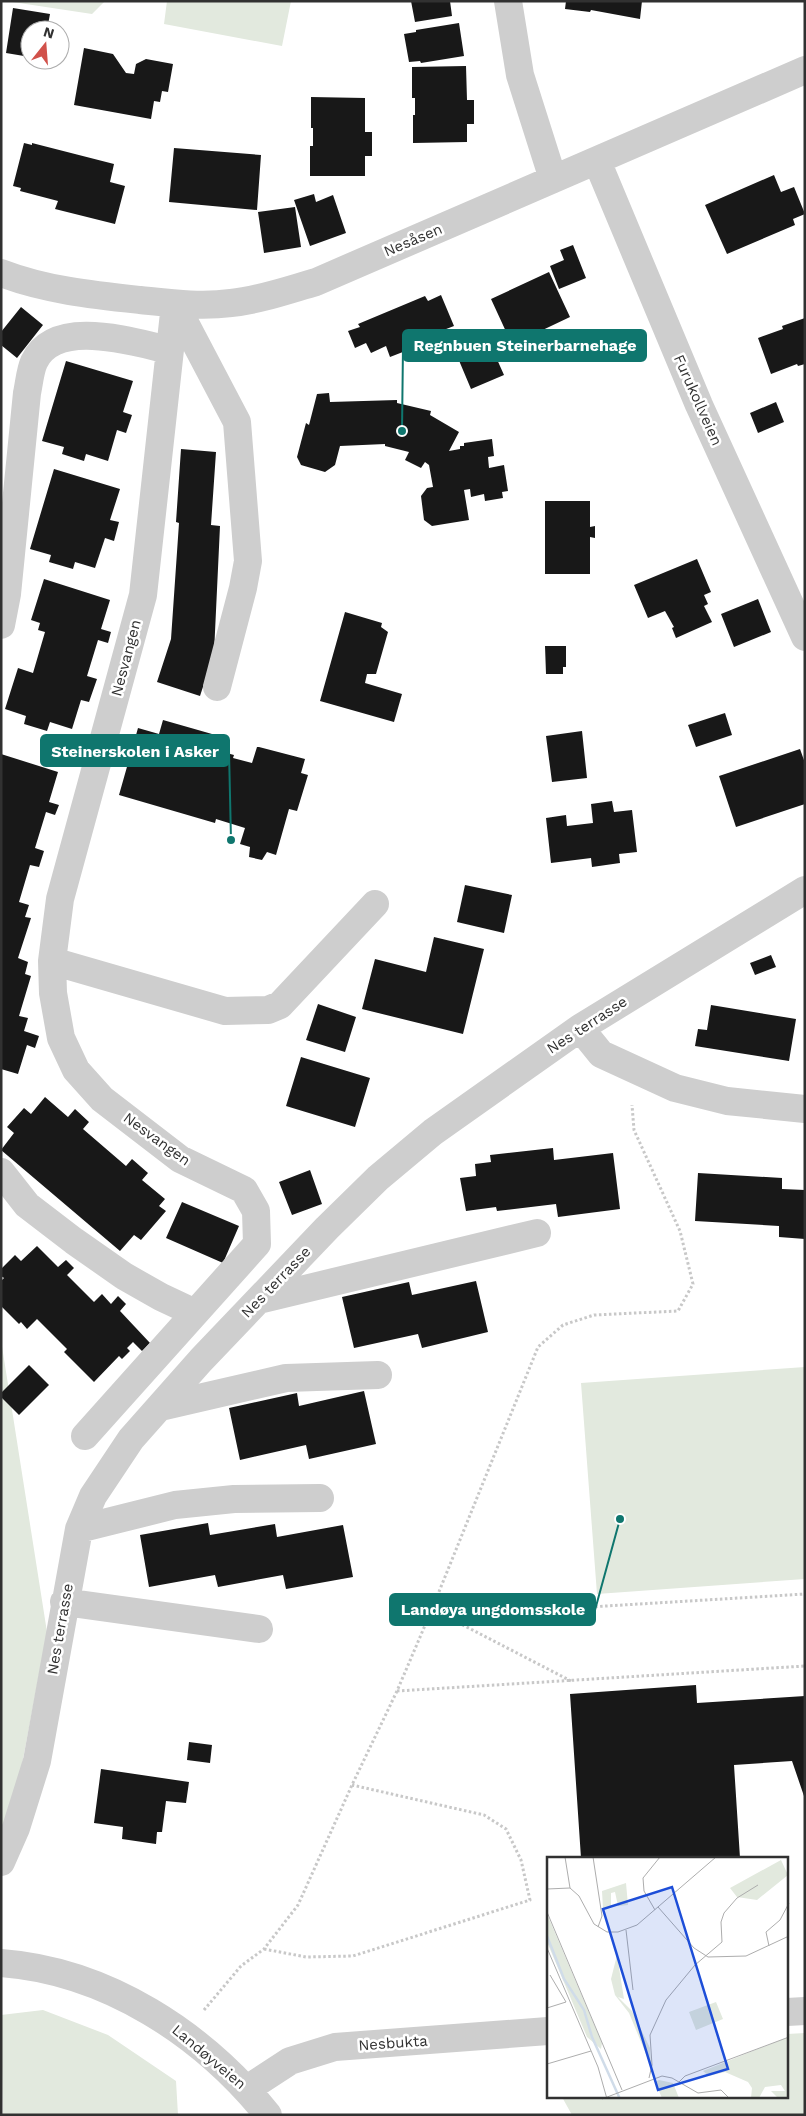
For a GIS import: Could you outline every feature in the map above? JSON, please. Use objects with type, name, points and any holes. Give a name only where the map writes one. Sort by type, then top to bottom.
[{"type":"street","points":[[508,1],[520,75],[553,179]]},
{"type":"street","name":"Nesåsen","points":[[1,273],[21,281],[90,294],[175,304],[204,305],[232,303],[316,282],[805,70]]},
{"type":"street","name":"Furukollveien","points":[[597,161],[699,405],[805,637]]},
{"type":"street","points":[[175,304],[237,422],[248,560],[243,588],[217,687]]},
{"type":"street","name":"Nesvangen","points":[[85,1436],[257,1244],[256,1211],[244,1190],[180,1159],[102,1099],[76,1070],[61,1038],[53,993],[52,961],[60,899],[143,595],[175,304]]},
{"type":"street","points":[[1,625],[7,594],[27,393],[34,362],[50,343],[97,335],[170,350]]},
{"type":"street","name":"Nes terrasse","points":[[1,1862],[16,1828],[37,1762],[64,1602],[79,1529],[93,1496],[131,1439],[259,1300],[378,1178],[433,1132],[580,1028],[805,890]]},
{"type":"street","points":[[52,961],[225,1011],[268,1010],[280,1005],[375,904]]},
{"type":"street","points":[[580,1028],[601,1054],[675,1088],[727,1101],[805,1109]]},
{"type":"street","points":[[1,1172],[27,1205],[74,1241],[124,1276],[161,1297],[195,1313]]},
{"type":"street","points":[[259,1300],[537,1233]]},
{"type":"street","points":[[160,1407],[286,1378],[378,1375]]},
{"type":"street","points":[[79,1529],[175,1505],[234,1499],[320,1498]]},
{"type":"street","points":[[64,1602],[259,1629]]},
{"type":"street","name":"Landøyveien","points":[[1,1963],[15,1964],[79,1978],[130,1999],[185,2034],[247,2089],[268,2115]]},
{"type":"street","points":[[788,2012],[805,2011]]},
{"type":"street","name":"Nesbukta","points":[[247,2089],[290,2061],[335,2047],[547,2031]]},
{"type":"path","points":[[185,2034],[242,1966],[264,1949],[298,1905],[397,1691],[538,1347],[563,1325],[594,1315],[678,1311],[693,1284],[680,1231],[634,1130],[627,1067]]},
{"type":"path","points":[[432,1609],[507,1612],[805,1594]]},
{"type":"path","points":[[432,1609],[572,1681]]},
{"type":"path","points":[[397,1691],[805,1666]]},
{"type":"path","points":[[264,1949],[306,1957],[353,1956],[530,1900],[520,1860],[506,1829],[484,1815],[352,1785]]},
{"type":"shaded area","points":[[6,1],[105,1],[92,14]]},
{"type":"shaded area","points":[[167,1],[291,1],[282,46],[164,24]]},
{"type":"shaded area","points":[[1,1340],[47,1632],[17,1791],[3,1839],[1,1822]]},
{"type":"shaded area","points":[[805,1367],[805,1579],[597,1594],[581,1383]]},
{"type":"shaded area","points":[[43,2010],[108,2035],[176,2081],[178,2115],[3,2115],[1,2015]]},
{"type":"shaded area","points":[[805,2033],[805,2115],[572,2115],[563,2098],[788,2098],[788,2034]]},
{"type":"building","points":[[411,1],[450,1],[452,16],[415,22]]},
{"type":"building","points":[[566,1],[642,1],[640,19],[591,10],[590,12],[565,9]]},
{"type":"building","points":[[13,8],[50,14],[49,20],[20,20],[20,55],[6,53]]},
{"type":"building","points":[[459,23],[464,56],[421,63],[420,61],[409,62],[404,34],[416,32],[416,30]]},
{"type":"building","points":[[84,48],[113,54],[126,73],[134,74],[136,64],[146,59],[173,64],[168,92],[162,91],[160,102],[154,101],[151,119],[74,105]]},
{"type":"building","points":[[466,66],[467,100],[474,100],[474,124],[467,124],[467,142],[413,143],[415,98],[412,98],[412,67]]},
{"type":"building","points":[[311,97],[365,98],[365,132],[372,132],[372,156],[365,156],[365,176],[310,176],[310,146],[313,146]]},
{"type":"building","points":[[24,143],[32,145],[32,143],[114,164],[110,182],[125,186],[115,224],[55,209],[58,201],[20,191],[21,188],[13,186]]},
{"type":"building","points":[[174,148],[261,155],[257,210],[169,202]]},
{"type":"building","points":[[774,175],[781,192],[794,187],[805,214],[793,219],[795,225],[727,254],[705,205]]},
{"type":"building","points":[[314,194],[316,202],[333,195],[346,233],[310,246],[294,200]]},
{"type":"building","points":[[295,207],[301,247],[264,253],[258,212]]},
{"type":"building","points":[[573,245],[586,278],[559,289],[550,266],[564,260],[560,250]]},
{"type":"building","points":[[549,272],[570,317],[530,336],[532,341],[514,349],[491,299]]},
{"type":"building","points":[[441,295],[454,326],[441,331],[442,335],[425,343],[428,348],[410,355],[408,350],[390,357],[386,346],[371,353],[366,343],[355,348],[348,331],[360,327],[358,324],[425,296],[428,301]]},
{"type":"building","points":[[21,307],[43,325],[17,358],[1,345],[1,332]]},
{"type":"building","points":[[805,318],[805,364],[798,366],[797,364],[771,374],[758,338],[783,329],[782,326]]},
{"type":"building","points":[[487,337],[504,375],[471,389],[455,351]]},
{"type":"building","points":[[66,361],[133,381],[123,412],[132,415],[126,433],[117,430],[108,461],[86,454],[84,461],[62,454],[64,447],[42,441]]},
{"type":"building","points":[[329,393],[330,402],[397,400],[397,403],[431,411],[430,415],[459,432],[449,451],[460,449],[460,446],[464,446],[464,443],[492,439],[494,456],[488,457],[489,468],[504,465],[508,491],[502,492],[503,498],[485,501],[484,494],[471,497],[470,489],[464,490],[469,520],[432,526],[424,520],[421,496],[427,488],[433,487],[429,465],[425,462],[421,468],[405,460],[409,452],[385,446],[385,444],[340,446],[335,465],[325,472],[301,465],[297,457],[306,423],[309,425],[317,394]]},
{"type":"building","points":[[776,402],[784,422],[758,433],[750,413]]},
{"type":"building","points":[[181,449],[216,452],[211,525],[220,526],[214,653],[200,696],[157,682],[171,639],[179,523],[176,522]]},
{"type":"building","points":[[54,469],[120,489],[110,520],[119,522],[114,541],[105,538],[95,568],[75,562],[73,569],[49,562],[51,555],[30,549]]},
{"type":"building","points":[[545,501],[590,501],[590,527],[595,526],[595,538],[590,537],[590,574],[545,574]]},
{"type":"building","points":[[697,559],[711,592],[704,595],[708,604],[704,606],[712,622],[676,638],[672,628],[674,627],[665,611],[648,618],[634,585]]},
{"type":"building","points":[[44,579],[110,600],[101,629],[111,632],[108,643],[98,640],[87,676],[97,679],[89,702],[81,700],[72,729],[50,722],[47,731],[24,724],[26,716],[5,709],[18,668],[33,673],[45,632],[38,630],[40,623],[31,620]]},
{"type":"building","points":[[758,599],[771,632],[734,647],[721,614]]},
{"type":"building","points":[[345,612],[382,623],[381,627],[388,632],[376,674],[367,674],[365,683],[402,694],[394,722],[320,701]]},
{"type":"building","points":[[545,646],[566,646],[566,667],[563,667],[563,674],[546,674]]},
{"type":"building","points":[[725,713],[732,735],[696,747],[688,725]]},
{"type":"building","points":[[163,720],[212,734],[208,748],[234,755],[233,758],[252,763],[257,747],[259,747],[305,759],[301,773],[308,775],[297,811],[289,809],[276,855],[267,852],[262,860],[249,857],[250,847],[240,844],[245,828],[216,819],[215,823],[119,795],[138,728],[159,734]]},
{"type":"building","points":[[582,731],[587,778],[552,782],[546,736]]},
{"type":"building","points":[[800,749],[805,763],[805,804],[736,827],[719,776]]},
{"type":"building","points":[[1,754],[58,772],[49,802],[59,805],[55,815],[46,812],[35,848],[44,851],[39,867],[30,865],[19,902],[29,905],[25,917],[31,918],[18,958],[28,962],[25,974],[31,976],[19,1016],[28,1018],[24,1031],[39,1036],[35,1048],[27,1045],[18,1074],[1,1069]]},
{"type":"building","points":[[612,801],[614,812],[632,810],[637,852],[619,854],[620,863],[592,867],[591,858],[551,863],[546,818],[566,815],[567,826],[593,823],[591,804]]},
{"type":"building","points":[[465,885],[512,895],[504,933],[457,922]]},
{"type":"building","points":[[434,937],[484,949],[463,1034],[362,1009],[375,959],[426,972]]},
{"type":"building","points":[[771,955],[776,967],[755,975],[750,963]]},
{"type":"building","points":[[318,1004],[356,1017],[345,1052],[306,1040]]},
{"type":"building","points":[[711,1005],[796,1019],[789,1061],[695,1046],[698,1029],[707,1030]]},
{"type":"building","points":[[301,1057],[370,1078],[355,1127],[286,1106]]},
{"type":"building","points":[[45,1097],[68,1117],[75,1109],[89,1122],[83,1129],[126,1166],[132,1159],[148,1173],[142,1180],[165,1199],[159,1206],[166,1211],[141,1240],[134,1235],[120,1251],[1,1150],[14,1133],[7,1127],[24,1108],[31,1114]]},
{"type":"building","points":[[553,1148],[554,1160],[613,1153],[620,1209],[558,1217],[556,1204],[497,1211],[496,1207],[466,1211],[460,1178],[476,1176],[475,1164],[491,1162],[490,1155]]},
{"type":"building","points":[[310,1170],[322,1204],[292,1215],[279,1182]]},
{"type":"building","points":[[698,1173],[782,1178],[782,1189],[805,1190],[805,1239],[779,1237],[779,1226],[695,1221]]},
{"type":"building","points":[[182,1202],[239,1226],[223,1263],[166,1238]]},
{"type":"building","points":[[37,1246],[58,1267],[66,1260],[74,1268],[67,1275],[94,1302],[102,1294],[111,1304],[118,1296],[126,1304],[120,1311],[150,1343],[142,1351],[133,1342],[127,1348],[130,1351],[122,1359],[119,1356],[94,1382],[64,1352],[67,1349],[37,1319],[27,1329],[21,1322],[19,1324],[1,1306],[1,1281],[4,1278],[1,1276],[1,1269],[15,1255],[21,1261]]},
{"type":"building","points":[[476,1281],[488,1332],[422,1348],[418,1334],[354,1348],[342,1297],[409,1282],[412,1295]]},
{"type":"building","points":[[29,1365],[49,1385],[19,1415],[1,1397],[1,1393]]},
{"type":"building","points":[[364,1391],[376,1444],[309,1459],[306,1445],[240,1460],[229,1408],[297,1393],[299,1406]]},
{"type":"building","points":[[208,1523],[210,1535],[275,1524],[277,1537],[343,1525],[353,1577],[286,1589],[283,1575],[218,1587],[215,1575],[149,1587],[140,1535]]},
{"type":"building","points":[[696,1685],[697,1703],[805,1696],[805,1799],[792,1761],[734,1765],[740,1857],[581,1857],[570,1694]]},
{"type":"building","points":[[189,1742],[212,1745],[210,1763],[187,1760]]},
{"type":"building","points":[[101,1769],[189,1782],[186,1803],[166,1801],[162,1832],[157,1832],[156,1844],[122,1839],[123,1827],[94,1823]]},
{"type":"place","name":"Regnbuen Steinerbarnehage","points":[[402,431]]},
{"type":"place","name":"Steinerskolen i Asker","points":[[231,840]]},
{"type":"place","name":"Landøya ungdomsskole","points":[[620,1519]]}]
